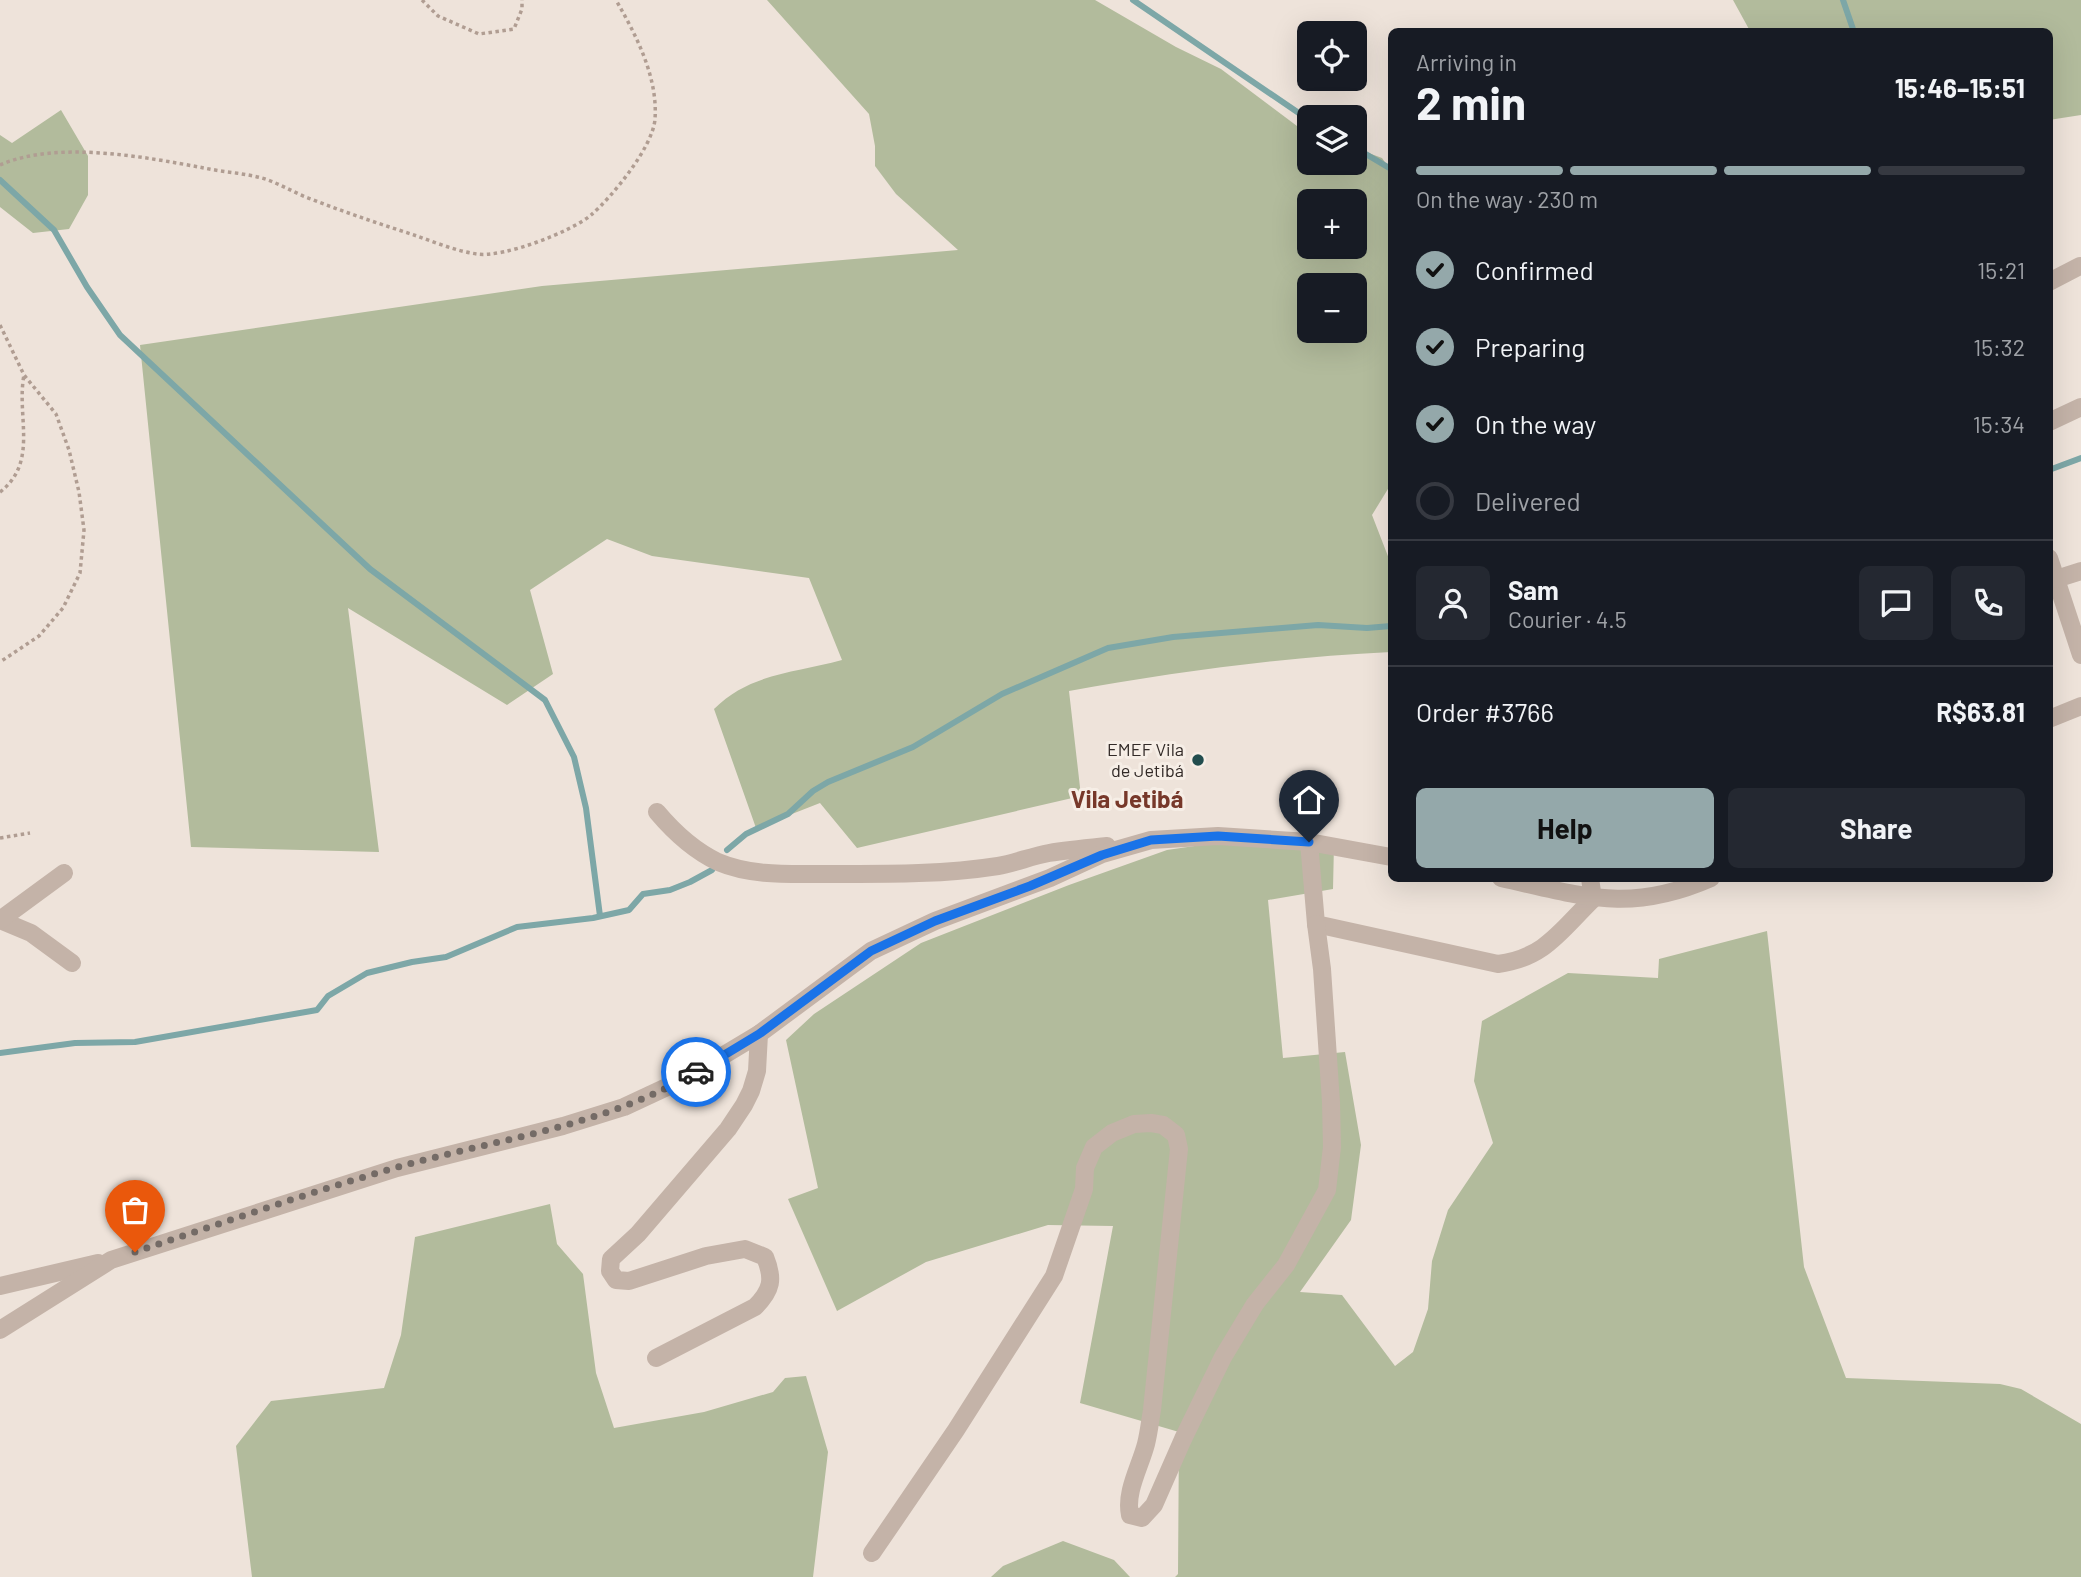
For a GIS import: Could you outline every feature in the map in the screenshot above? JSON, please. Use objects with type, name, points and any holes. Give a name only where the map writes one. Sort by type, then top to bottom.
[{"type":"street","points":[[2053,280],[2080,267]]},
{"type":"street","points":[[2053,420],[2081,407]]},
{"type":"street","points":[[2053,570],[2081,655]]},
{"type":"street","points":[[2056,579],[2081,571]]},
{"type":"street","points":[[2053,717],[2081,706]]},
{"type":"street","points":[[657,812],[686,841],[717,861],[775,874],[952,871],[999,866],[1047,853],[1151,840],[1218,836],[1309,842],[1388,856]]},
{"type":"street","points":[[0,1286],[111,1260],[397,1167],[563,1126],[624,1107],[684,1079],[759,1034],[871,951],[935,921],[1102,855],[1151,840]]},
{"type":"street","points":[[873,1553],[956,1430],[1054,1276],[1081,1199],[1085,1168],[1094,1147],[1112,1133],[1134,1124],[1151,1123],[1163,1125],[1176,1135],[1179,1149],[1152,1410],[1147,1441],[1128,1506],[1130,1515],[1142,1518],[1154,1505],[1182,1439],[1223,1357],[1255,1304],[1286,1265],[1327,1190],[1332,1147],[1331,1102],[1322,969],[1315,924],[1309,842]]},
{"type":"street","points":[[0,920],[64,873]]},
{"type":"street","points":[[1519,882],[1593,899],[1631,900],[1658,897],[1700,882]]},
{"type":"street","points":[[1591,882],[1593,899]]},
{"type":"street","points":[[1315,924],[1498,964],[1519,962],[1541,950],[1593,899]]},
{"type":"street","points":[[0,920],[32,933],[72,963]]},
{"type":"street","points":[[656,1358],[755,1307],[768,1295],[771,1273],[765,1257],[745,1249],[706,1256],[629,1281],[617,1280],[610,1271],[611,1259],[638,1234],[728,1129],[744,1105],[757,1071],[759,1034]]},
{"type":"street","points":[[0,1330],[111,1260]]},
{"type":"path","points":[[422,0],[438,16],[479,34],[514,29],[522,9],[522,0]]},
{"type":"path","points":[[0,165],[29,156],[68,154],[113,154],[150,158],[263,178],[335,208],[479,255],[523,247],[561,233],[590,215],[645,151],[655,120],[651,81],[637,37],[616,0]]},
{"type":"path","points":[[0,325],[24,375],[56,414],[69,450],[84,530],[80,573],[63,608],[39,636],[0,662]]},
{"type":"path","points":[[0,492],[12,483],[25,451],[20,393],[24,375]]},
{"type":"path","points":[[0,838],[30,833]]},
{"type":"green space","points":[[767,0],[1095,0],[1176,47],[1221,69],[1297,126],[1297,175],[1367,175],[1367,152],[1382,158],[1388,167],[1388,489],[1372,515],[1388,556],[1388,652],[1229,666],[1069,691],[1081,796],[857,848],[820,803],[756,828],[714,709],[728,697],[758,681],[842,660],[809,578],[652,556],[607,539],[530,590],[553,674],[507,705],[348,608],[379,852],[191,847],[140,345],[542,286],[958,250],[896,194],[875,166],[875,146],[869,114]]},
{"type":"green space","points":[[1733,0],[2081,0],[2081,115],[2053,119],[2053,28],[1748,28]]},
{"type":"green space","points":[[61,110],[88,156],[88,195],[69,229],[33,233],[0,207],[0,135],[12,143]]},
{"type":"green space","points":[[1215,843],[1334,844],[1333,889],[1268,900],[1283,1058],[1345,1052],[1361,1145],[1351,1220],[1300,1292],[1342,1295],[1395,1366],[1413,1352],[1428,1309],[1432,1261],[1448,1210],[1493,1143],[1474,1081],[1482,1021],[1568,973],[1658,978],[1659,959],[1767,931],[1804,1267],[1846,1378],[2000,1384],[2021,1389],[2081,1424],[2081,1577],[1175,1577],[1178,1574],[1179,1432],[1080,1403],[1113,1226],[1048,1225],[926,1262],[837,1311],[788,1199],[818,1188],[786,1040],[814,1014],[921,943],[1167,850]]},
{"type":"green space","points":[[550,1204],[557,1244],[583,1274],[596,1373],[614,1428],[704,1412],[773,1392],[785,1378],[806,1376],[828,1452],[813,1577],[252,1577],[236,1446],[271,1401],[384,1388],[401,1335],[415,1237]]},
{"type":"green space","points":[[1063,1541],[1114,1560],[1130,1577],[991,1577],[1003,1566]]},
{"type":"waterway","points":[[1133,0],[1297,112]]},
{"type":"waterway","points":[[1843,0],[1853,28]]},
{"type":"waterway","points":[[1367,155],[1388,167]]},
{"type":"waterway","points":[[0,180],[54,230],[87,287],[120,335],[370,569],[545,700],[574,757],[586,808],[600,916]]},
{"type":"waterway","points":[[2053,468],[2081,458]]},
{"type":"waterway","points":[[727,850],[746,834],[788,814],[813,791],[828,782],[913,747],[1002,694],[1108,648],[1173,637],[1318,625],[1367,628],[1388,626]]},
{"type":"waterway","points":[[0,1053],[75,1043],[135,1042],[317,1010],[328,996],[367,973],[446,957],[517,927],[593,918],[629,910],[643,894],[670,890],[712,870]]},
{"type":"way so far","points":[[135,1252],[397,1167],[563,1126],[624,1107],[696,1072]]},
{"type":"place","name":"EMEF Vila de Jetibá","points":[[1198,760]]},
{"type":"district","name":"Vila Jetibá","points":[[1127,800]]},
{"type":"route","points":[[696,1072],[759,1034],[871,951],[935,921],[1030,886],[1102,855],[1151,840],[1218,836],[1309,842]]}]
